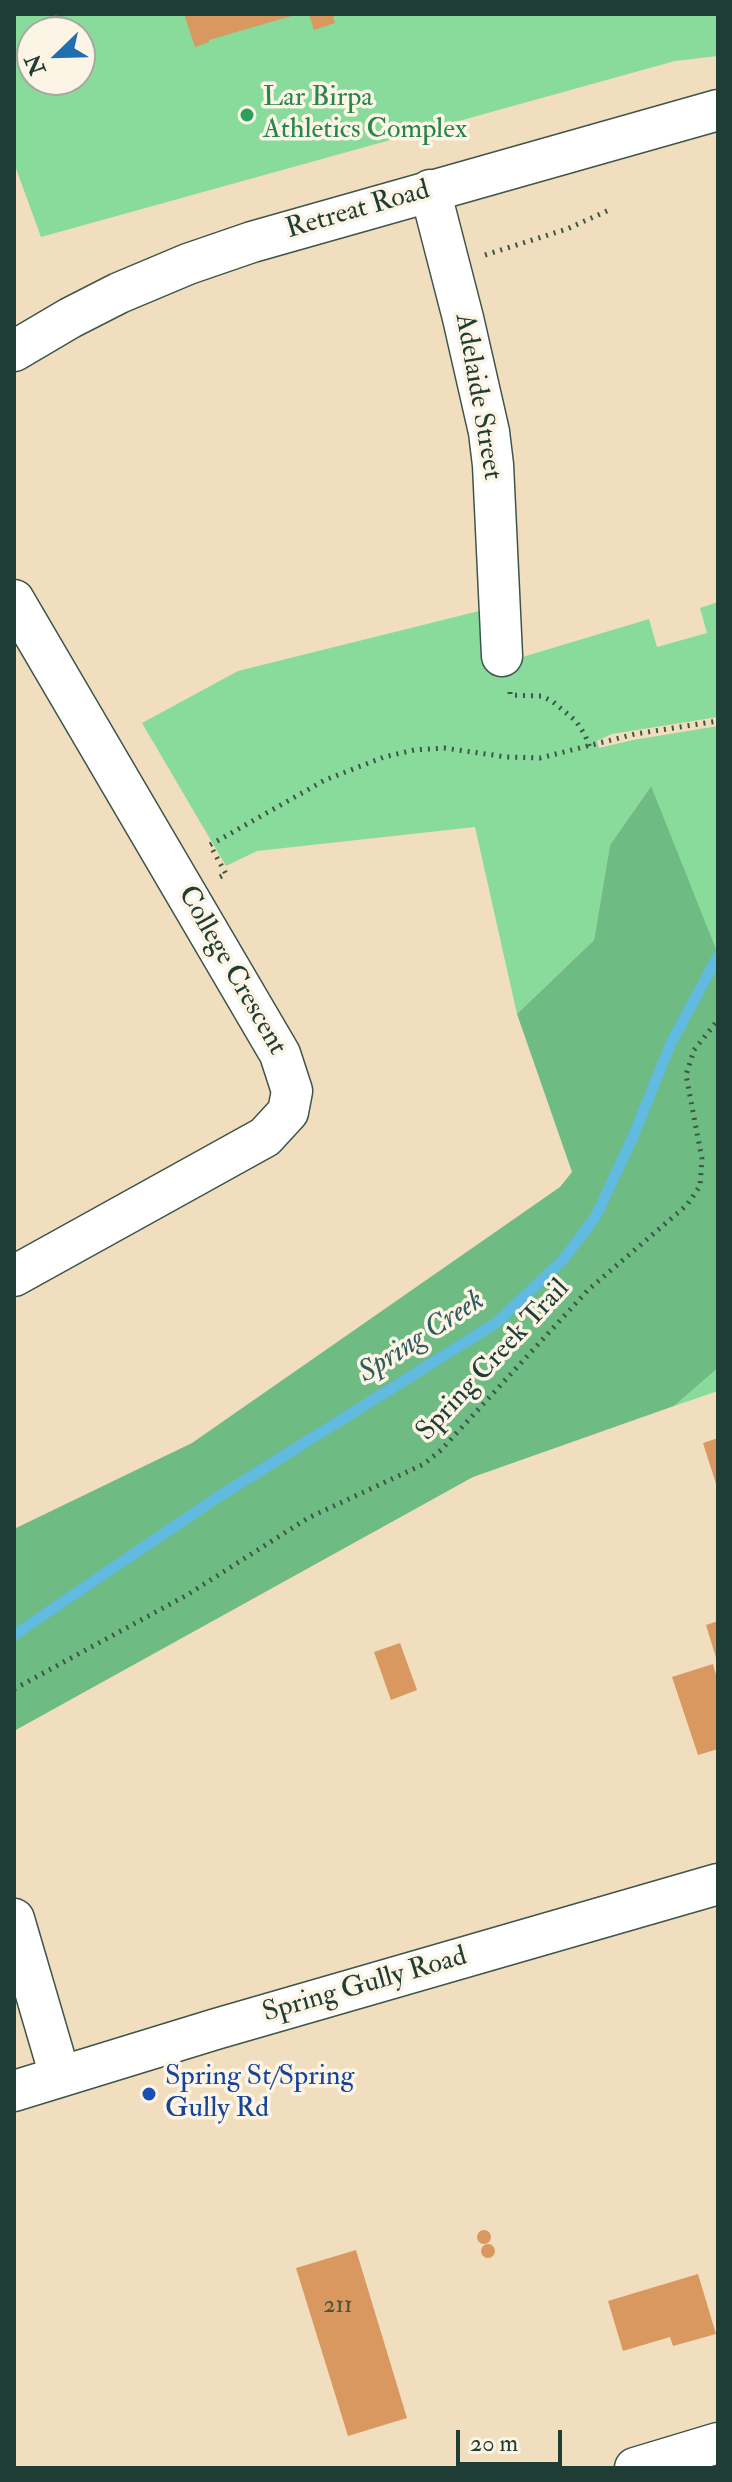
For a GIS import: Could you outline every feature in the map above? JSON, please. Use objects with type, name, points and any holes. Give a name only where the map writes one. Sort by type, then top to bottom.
[{"type":"street","name":"Retreat Road","points":[[14,351],[94,305],[188,264],[296,228],[718,110]]},
{"type":"street","name":"Adelaide Street","points":[[430,190],[489,432],[502,656]]},
{"type":"street","name":"College Crescent","points":[[14,600],[286,1066],[292,1091],[288,1112],[275,1129],[254,1145],[14,1276]]},
{"type":"street","name":"Spring Gully Road","points":[[14,2091],[216,2029],[718,1884]]},
{"type":"street","points":[[14,1919],[60,2076]]},
{"type":"street","points":[[635,2468],[718,2443]]},
{"type":"path","points":[[477,258],[567,229],[609,210]]},
{"type":"path","points":[[502,656],[510,695],[541,696],[552,701],[576,721],[590,748]]},
{"type":"path","points":[[187,895],[226,874],[210,845],[325,780],[364,763],[431,748],[467,749],[530,758],[590,748],[635,734],[718,721]]},
{"type":"path","name":"Spring Creek Trail","points":[[14,1689],[187,1595],[308,1518],[424,1464],[441,1450],[588,1290],[687,1205],[700,1186],[702,1159],[686,1075],[694,1050],[718,1020]]},
{"type":"green space","name":"Lar Birpa Athletics Complex","points":[[14,14],[718,14],[718,56],[675,61],[41,237],[14,163]]},
{"type":"green space","points":[[718,602],[718,717],[612,734],[597,741],[599,748],[718,726],[718,954],[650,787],[610,845],[594,940],[517,1014],[475,827],[257,851],[226,866],[142,723],[238,671],[483,610],[486,668],[649,619],[657,647],[707,633],[700,608]]},
{"type":"green space","points":[[651,786],[718,954],[718,1368],[674,1406],[473,1477],[14,1731],[14,1529],[192,1443],[560,1187],[572,1172],[517,1014],[594,940],[610,845]]},
{"type":"green space","points":[[718,1368],[718,1391],[674,1406]]},
{"type":"building","points":[[184,14],[295,15],[209,40],[195,47]]},
{"type":"building","points":[[309,14],[340,14],[333,17],[335,23],[314,30]]},
{"type":"building","points":[[718,1438],[718,1487],[717,1487],[703,1443]]},
{"type":"building","points":[[718,1621],[718,1661],[717,1661],[706,1625]]},
{"type":"building","points":[[400,1643],[417,1690],[391,1700],[374,1652]]},
{"type":"building","points":[[713,1664],[718,1682],[718,1749],[698,1755],[672,1677]]},
{"type":"building","points":[[484,2230],[491,2237],[484,2244],[477,2237]]},
{"type":"building","points":[[488,2244],[495,2251],[488,2258],[481,2251]]},
{"type":"building","points":[[356,2250],[407,2418],[348,2436],[296,2268]]},
{"type":"building","points":[[698,2274],[716,2334],[673,2346],[670,2337],[623,2351],[608,2301]]},
{"type":"waterway","name":"Spring Creek","points":[[14,1635],[218,1497],[496,1323],[563,1260],[596,1216],[632,1139],[671,1043],[718,956]]},
{"type":"place","name":"Lar Birpa Athletics Complex","points":[[247,115]]},
{"type":"place","name":"Spring St/Spring Gully Rd","points":[[149,2094]]}]
